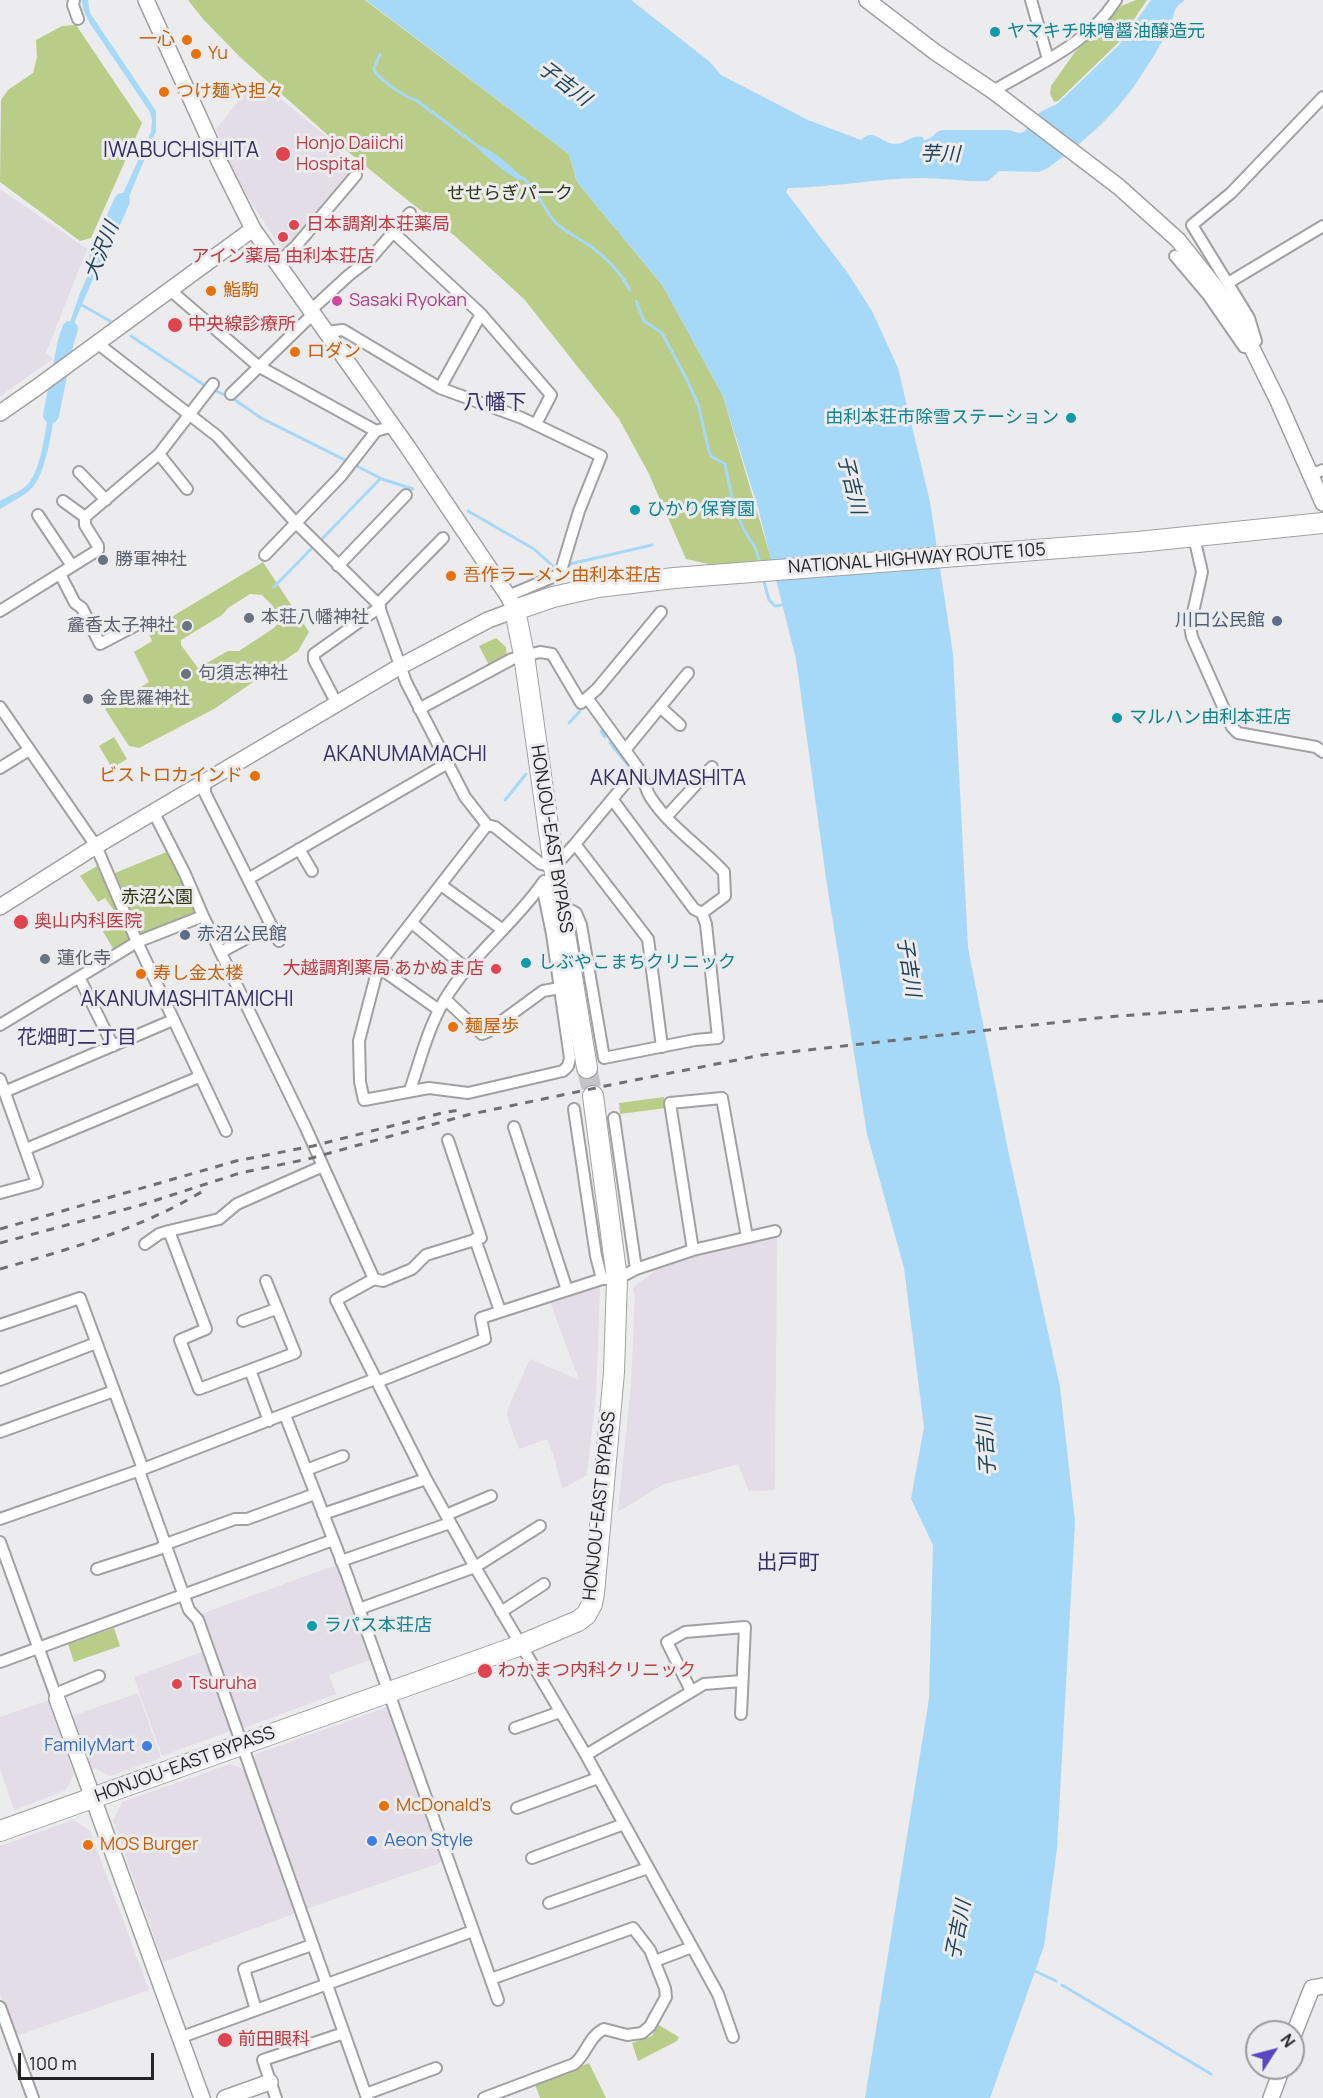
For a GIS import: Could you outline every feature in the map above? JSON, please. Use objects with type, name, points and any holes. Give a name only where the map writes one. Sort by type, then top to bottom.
[{"type":"highway","name":"NATIONAL HIGHWAY ROUTE 105","points":[[512,603],[598,587],[674,578],[1042,550],[1323,523]]},
{"type":"highway","name":"HONJOU-EAST BYPASS","points":[[512,603],[524,655],[554,867],[587,1068]]},
{"type":"highway","name":"HONJOU-EAST BYPASS","points":[[0,1831],[521,1645],[578,1621],[586,1615],[592,1604],[614,1372],[609,1279],[592,1096]]},
{"type":"street","points":[[74,0],[73,6],[78,19]]},
{"type":"street","points":[[146,0],[220,163],[254,229],[393,426],[512,603]]},
{"type":"street","points":[[867,0],[1119,187],[1172,234],[1213,284],[1238,320],[1316,473],[1323,503]]},
{"type":"street","points":[[1030,0],[1048,59]]},
{"type":"street","points":[[998,95],[1093,29],[1106,17],[1116,0]]},
{"type":"street","points":[[1175,256],[1208,295],[1244,348],[1251,346],[1256,341],[1249,318],[1192,225],[1231,194],[1323,97]]},
{"type":"street","points":[[278,263],[296,246],[356,175]]},
{"type":"street","points":[[231,394],[349,275],[370,259],[410,213]]},
{"type":"street","points":[[1228,283],[1323,226]]},
{"type":"street","points":[[0,413],[254,229]]},
{"type":"street","points":[[394,233],[481,314],[551,395],[537,424]]},
{"type":"street","points":[[170,290],[258,366],[376,431]]},
{"type":"street","points":[[440,388],[481,314]]},
{"type":"street","points":[[0,907],[96,846],[399,667],[488,621],[512,603],[560,574],[579,511],[601,456],[537,424],[440,388],[343,330],[326,332]]},
{"type":"street","points":[[97,343],[217,436],[296,523],[379,605],[399,667],[465,798],[487,825],[495,827],[541,864],[554,867]]},
{"type":"street","points":[[85,516],[159,454],[213,384]]},
{"type":"street","points":[[265,555],[351,463],[376,431],[393,426]]},
{"type":"street","points":[[159,454],[187,489]]},
{"type":"street","points":[[79,472],[106,500]]},
{"type":"street","points":[[338,566],[406,495]]},
{"type":"street","points":[[63,501],[85,516]]},
{"type":"street","points":[[38,515],[72,566]]},
{"type":"street","points":[[0,611],[98,550],[98,546],[85,525],[85,516]]},
{"type":"street","points":[[1194,537],[1203,572],[1190,626],[1192,637],[1232,727],[1238,733],[1316,747],[1323,752]]},
{"type":"street","points":[[337,704],[314,660],[315,654],[379,605],[443,538]]},
{"type":"street","points":[[60,574],[75,603],[82,608],[100,644],[140,622]]},
{"type":"street","points":[[419,710],[507,662],[540,652],[552,654],[581,703],[588,699],[661,612]]},
{"type":"street","points":[[625,750],[688,673]]},
{"type":"street","points":[[588,699],[644,777],[650,796],[666,816],[724,872],[725,896],[702,913]]},
{"type":"street","points":[[0,707],[96,846],[137,942],[226,1131]]},
{"type":"street","points":[[660,707],[680,725]]},
{"type":"street","points":[[0,768],[29,750]]},
{"type":"street","points":[[248,879],[447,763]]},
{"type":"street","points":[[666,816],[712,767]]},
{"type":"street","points":[[410,1090],[445,999],[467,969],[542,885],[554,867],[638,768]]},
{"type":"street","points":[[205,783],[206,793],[279,941]]},
{"type":"street","points":[[560,904],[576,913],[581,925],[604,1058],[718,1038],[706,924],[702,913],[694,909],[612,799]]},
{"type":"street","points":[[154,813],[323,1166],[374,1279]]},
{"type":"street","points":[[487,825],[378,967],[359,1041],[360,1082],[364,1100],[429,1088],[468,1093],[563,1071],[568,1066],[570,1058],[560,988],[542,885]]},
{"type":"street","points":[[575,844],[648,939],[662,1047]]},
{"type":"street","points":[[299,849],[312,871]]},
{"type":"street","points":[[441,885],[503,930]]},
{"type":"street","points":[[0,1025],[137,942],[203,916]]},
{"type":"street","points":[[412,923],[467,969]]},
{"type":"street","points":[[221,952],[271,925]]},
{"type":"street","points":[[378,967],[439,1010]]},
{"type":"street","points":[[79,977],[112,1046]]},
{"type":"street","points":[[445,999],[482,1034],[543,991],[560,988]]},
{"type":"street","points":[[4,1092],[173,1020]]},
{"type":"street","points":[[26,1149],[200,1077]]},
{"type":"street","points":[[0,1079],[37,1184],[0,1193]]},
{"type":"street","points":[[693,1250],[670,1103],[722,1098],[747,1237]]},
{"type":"street","points":[[574,1109],[596,1256],[609,1279]]},
{"type":"street","points":[[614,1118],[636,1269]]},
{"type":"street","points":[[514,1127],[567,1290]]},
{"type":"street","points":[[448,1140],[481,1238],[426,1255],[412,1269],[383,1281],[374,1279],[336,1300],[448,1519],[586,1755],[718,1994],[733,2037]]},
{"type":"street","points":[[145,1244],[159,1234],[219,1219],[237,1204],[323,1166]]},
{"type":"street","points":[[170,1231],[206,1329],[180,1340],[199,1389],[295,1353],[266,1281]]},
{"type":"street","points":[[0,1519],[141,1470],[485,1340],[481,1317],[609,1279],[693,1250],[775,1231]]},
{"type":"street","points":[[475,1239],[500,1311]]},
{"type":"street","points":[[0,1325],[80,1298],[189,1610],[198,1620],[366,2096],[436,2068]]},
{"type":"street","points":[[243,1321],[276,1308]]},
{"type":"street","points":[[0,1380],[96,1343]]},
{"type":"street","points":[[250,1370],[269,1421]]},
{"type":"street","points":[[0,1432],[114,1391]]},
{"type":"street","points":[[285,1415],[389,1691],[498,2000]]},
{"type":"street","points":[[306,1470],[343,1456]]},
{"type":"street","points":[[323,1514],[426,1479]]},
{"type":"street","points":[[97,1569],[159,1549],[166,1544],[235,1519],[248,1519],[315,1494]]},
{"type":"street","points":[[341,1561],[448,1519],[491,1496]]},
{"type":"street","points":[[359,1609],[475,1567],[540,1526]]},
{"type":"street","points":[[0,1662],[333,1540]]},
{"type":"street","points":[[0,1542],[202,2098]]},
{"type":"street","points":[[501,1612],[544,1584]]},
{"type":"street","points":[[691,1691],[667,1642],[685,1632],[745,1627],[741,1714]]},
{"type":"street","points":[[56,1696],[99,1676]]},
{"type":"street","points":[[586,1755],[705,1684],[742,1682]]},
{"type":"street","points":[[515,1728],[560,1712]]},
{"type":"street","points":[[517,1808],[598,1778]]},
{"type":"street","points":[[532,1858],[624,1824]]},
{"type":"street","points":[[549,1903],[648,1868]]},
{"type":"street","points":[[484,2098],[574,2064],[580,2059],[589,2041],[597,2032],[604,2029],[627,2035],[642,2032],[650,2026],[666,1997],[665,1988],[650,1950],[633,1928],[490,1979]]},
{"type":"street","points":[[179,2038],[473,1931]]},
{"type":"street","points":[[256,2010],[244,1968],[312,1945]]},
{"type":"street","points":[[655,1961],[692,1947]]},
{"type":"street","points":[[1299,2020],[1312,1988],[1323,1986]]},
{"type":"street","points":[[0,2007],[3,2023],[33,2098]]},
{"type":"street","points":[[276,2098],[264,2060],[344,2032]]},
{"type":"street","points":[[1271,2098],[1278,2080]]},
{"type":"street","points":[[225,2098],[270,2082]]},
{"type":"shaded area","name":"Honjo Daiichi Hospital","points":[[256,79],[332,141],[354,174],[284,252],[232,169],[216,129]]},
{"type":"shaded area","points":[[0,189],[87,249],[46,353],[53,359],[0,396]]},
{"type":"shaded area","points":[[777,1237],[775,1490],[749,1491],[738,1464],[662,1485],[618,1512],[631,1384],[635,1295],[633,1287],[662,1266],[736,1244]]},
{"type":"shaded area","points":[[599,1286],[596,1394],[587,1475],[562,1489],[547,1439],[519,1449],[507,1411],[530,1359],[579,1380],[550,1302]]},
{"type":"shaded area","points":[[339,1564],[373,1659],[329,1675],[336,1694],[241,1729],[201,1614]]},
{"type":"shaded area","points":[[205,1651],[233,1730],[162,1756],[134,1677]]},
{"type":"shaded area","points":[[138,1693],[161,1758],[110,1776],[95,1768],[91,1770],[72,1716]]},
{"type":"shaded area","points":[[52,1699],[54,1715],[74,1774],[66,1790],[14,1810],[0,1769],[0,1717]]},
{"type":"shaded area","points":[[390,1706],[446,1861],[303,1910],[252,1763],[256,1754]]},
{"type":"shaded area","points":[[230,1764],[245,1770],[299,1912],[163,1962],[113,1821],[122,1802]]},
{"type":"shaded area","points":[[73,1820],[90,1831],[149,1990],[16,2036],[0,1994],[0,1846]]},
{"type":"green space","name":"せせらぎパーク","points":[[188,0],[365,0],[569,154],[577,182],[663,286],[723,396],[772,562],[717,566],[686,559],[648,472],[619,419],[524,299],[455,236],[331,138],[240,57]]},
{"type":"green space","points":[[1136,0],[1147,0],[1118,43],[1058,101],[1054,102],[1050,94],[1051,86],[1075,52],[1102,28],[1121,6]]},
{"type":"green space","points":[[76,25],[142,123],[91,238],[80,241],[0,182],[1,100],[8,90],[33,73],[37,57],[36,40],[62,26]]},
{"type":"green space","points":[[263,562],[309,632],[298,651],[214,709],[139,748],[129,746],[105,709],[149,682],[134,652],[152,641],[148,631]],"holes":[[[250,594],[262,595],[272,605],[281,620],[274,628],[239,651],[228,651],[198,668],[181,645],[181,640],[222,615],[228,608]]]},
{"type":"green space","points":[[496,638],[506,647],[507,659],[490,667],[479,646]]},
{"type":"green space","points":[[114,737],[127,759],[112,768],[99,746]]},
{"type":"green space","name":"赤沼公園","points":[[169,851],[196,911],[193,916],[147,936],[141,934],[115,873]]},
{"type":"green space","points":[[97,866],[117,911],[115,912],[105,898],[98,902],[80,876]]},
{"type":"green space","points":[[119,918],[129,938],[128,942],[114,950],[102,930]]},
{"type":"green space","points":[[664,1097],[666,1108],[620,1114],[619,1103]]},
{"type":"green space","points":[[114,1628],[120,1646],[74,1662],[68,1644]]},
{"type":"green space","points":[[657,2024],[679,2037],[677,2041],[638,2061],[632,2043],[652,2036]]},
{"type":"green space","points":[[589,2063],[606,2098],[540,2098],[535,2084]]},
{"type":"water","points":[[82,0],[88,0],[90,13],[156,111],[156,131],[117,226],[111,220],[151,132],[152,120],[150,112],[89,22]]},
{"type":"water","points":[[366,0],[631,0],[710,62],[721,75],[808,120],[861,140],[870,135],[895,144],[919,136],[924,140],[942,130],[1024,132],[1040,112],[1057,104],[1118,46],[1151,0],[1185,0],[1176,9],[1157,51],[1123,101],[1075,148],[1048,168],[1039,172],[999,171],[988,181],[906,178],[788,188],[786,192],[847,272],[872,311],[898,368],[930,502],[953,654],[968,948],[1009,1155],[1060,1387],[1075,1522],[1057,1848],[1044,1946],[990,2098],[865,2098],[929,1699],[933,1545],[911,1499],[924,1427],[904,1268],[867,1134],[827,885],[796,659],[758,508],[723,396],[663,286],[577,182],[569,154]]},
{"type":"water","points":[[473,143],[500,157],[523,178],[521,181],[496,164]]},
{"type":"water","points":[[105,236],[110,239],[71,330],[69,345],[60,351],[80,293]]},
{"type":"water","points":[[58,391],[46,459],[36,483],[29,491],[0,509],[0,501],[22,489],[33,477],[44,443],[50,397]]},
{"type":"waterway","points":[[380,54],[374,69],[380,77],[399,92],[416,100],[475,144]]},
{"type":"waterway","points":[[522,177],[532,187],[555,222],[604,257],[619,272],[630,290]]},
{"type":"waterway","name":"大沢川","points":[[97,257],[122,201]]},
{"type":"waterway","points":[[636,301],[644,321],[662,333],[686,378],[698,404],[709,451],[711,456],[725,464],[733,503],[744,530],[756,549],[760,565]]},
{"type":"waterway","points":[[80,304],[110,321]]},
{"type":"waterway","name":"大沢川","points":[[51,415],[70,329]]},
{"type":"waterway","points":[[131,336],[204,385]]},
{"type":"waterway","points":[[214,390],[235,400],[261,418],[347,461]]},
{"type":"waterway","points":[[353,464],[382,479],[413,489]]},
{"type":"waterway","points":[[321,540],[380,479]]},
{"type":"waterway","points":[[468,511],[534,549],[554,567]]},
{"type":"waterway","points":[[570,564],[652,545]]},
{"type":"waterway","points":[[274,587],[311,549]]},
{"type":"waterway","points":[[763,578],[769,600],[775,606],[783,605]]},
{"type":"waterway","points":[[569,723],[580,711]]},
{"type":"waterway","points":[[601,731],[605,737]]},
{"type":"waterway","points":[[610,743],[632,770]]},
{"type":"waterway","points":[[505,800],[526,774]]},
{"type":"waterway","points":[[1033,1970],[1056,1981]]},
{"type":"waterway","points":[[1062,1985],[1211,2074]]},
{"type":"tunnel","points":[[587,1068],[593,1096]]},
{"type":"railway","points":[[0,1243],[141,1205],[240,1173],[308,1159],[467,1115],[762,1055],[1106,1017],[1323,1001]]},
{"type":"railway","points":[[0,1229],[236,1161],[313,1146],[459,1110]]},
{"type":"railway","points":[[0,1269],[104,1237],[155,1216],[203,1191]]},
{"type":"place","name":"ヤマキチ味噌醤油醸造元","points":[[995,32]]},
{"type":"place","name":"一心","points":[[187,40]]},
{"type":"place","name":"Yu","points":[[196,54]]},
{"type":"place","name":"つけ麺や担々","points":[[164,92]]},
{"type":"place","name":"Honjo Daiichi Hospital","points":[[283,154]]},
{"type":"place","name":"日本調剤本荘薬局","points":[[294,225]]},
{"type":"place","name":"アイン薬局 由利本荘店","points":[[283,237]]},
{"type":"place","name":"鮨駒","points":[[211,291]]},
{"type":"place","name":"Sasaki Ryokan","points":[[337,301]]},
{"type":"place","name":"中央線診療所","points":[[175,325]]},
{"type":"place","name":"ロダン","points":[[295,352]]},
{"type":"place","name":"由利本荘市除雪ステーション","points":[[1071,418]]},
{"type":"place","name":"ひかり保育園","points":[[635,510]]},
{"type":"place","name":"勝軍神社","points":[[103,560]]},
{"type":"place","name":"吾作ラーメン由利本荘店","points":[[451,576]]},
{"type":"place","name":"本荘八幡神社","points":[[249,618]]},
{"type":"place","name":"川口公民館","points":[[1277,621]]},
{"type":"place","name":"麄香太子神社","points":[[187,626]]},
{"type":"place","name":"句須志神社","points":[[186,674]]},
{"type":"place","name":"金毘羅神社","points":[[88,699]]},
{"type":"place","name":"マルハン由利本荘店","points":[[1117,718]]},
{"type":"place","name":"ビストロカインド","points":[[255,776]]},
{"type":"place","name":"奥山内科医院","points":[[21,922]]},
{"type":"place","name":"赤沼公民館","points":[[185,935]]},
{"type":"place","name":"蓮化寺","points":[[45,959]]},
{"type":"place","name":"しぶやこまちクリニック","points":[[526,963]]},
{"type":"place","name":"大越調剤薬局 あかぬま店","points":[[496,969]]},
{"type":"place","name":"寿し金太楼","points":[[141,974]]},
{"type":"place","name":"麺屋歩","points":[[453,1027]]},
{"type":"place","name":"ラパス本荘店","points":[[312,1626]]},
{"type":"place","name":"わかまつ内科クリニック","points":[[485,1671]]},
{"type":"place","name":"Tsuruha","points":[[177,1684]]},
{"type":"place","name":"FamilyMart","points":[[147,1746]]},
{"type":"place","name":"McDonald's","points":[[384,1806]]},
{"type":"place","name":"Aeon Style","points":[[372,1841]]},
{"type":"place","name":"MOS Burger","points":[[88,1845]]},
{"type":"place","name":"前田眼科","points":[[225,2040]]},
{"type":"district","name":"IWABUCHISHITA","points":[[181,151]]},
{"type":"district","name":"八幡下","points":[[495,403]]},
{"type":"district","name":"AKANUMAMACHI","points":[[405,755]]},
{"type":"district","name":"AKANUMASHITA","points":[[668,779]]},
{"type":"district","name":"AKANUMASHITAMICHI","points":[[187,1000]]},
{"type":"district","name":"花畑町二丁目","points":[[77,1038]]},
{"type":"district","name":"出戸町","points":[[788,1563]]},
{"type":"water label","name":"子吉川","points":[[564,84]]},
{"type":"water label","name":"芋川","points":[[940,155]]},
{"type":"water label","name":"子吉川","points":[[851,485]]},
{"type":"water label","name":"子吉川","points":[[908,967]]},
{"type":"water label","name":"子吉川","points":[[987,1446]]},
{"type":"water label","name":"子吉川","points":[[959,1930]]}]
